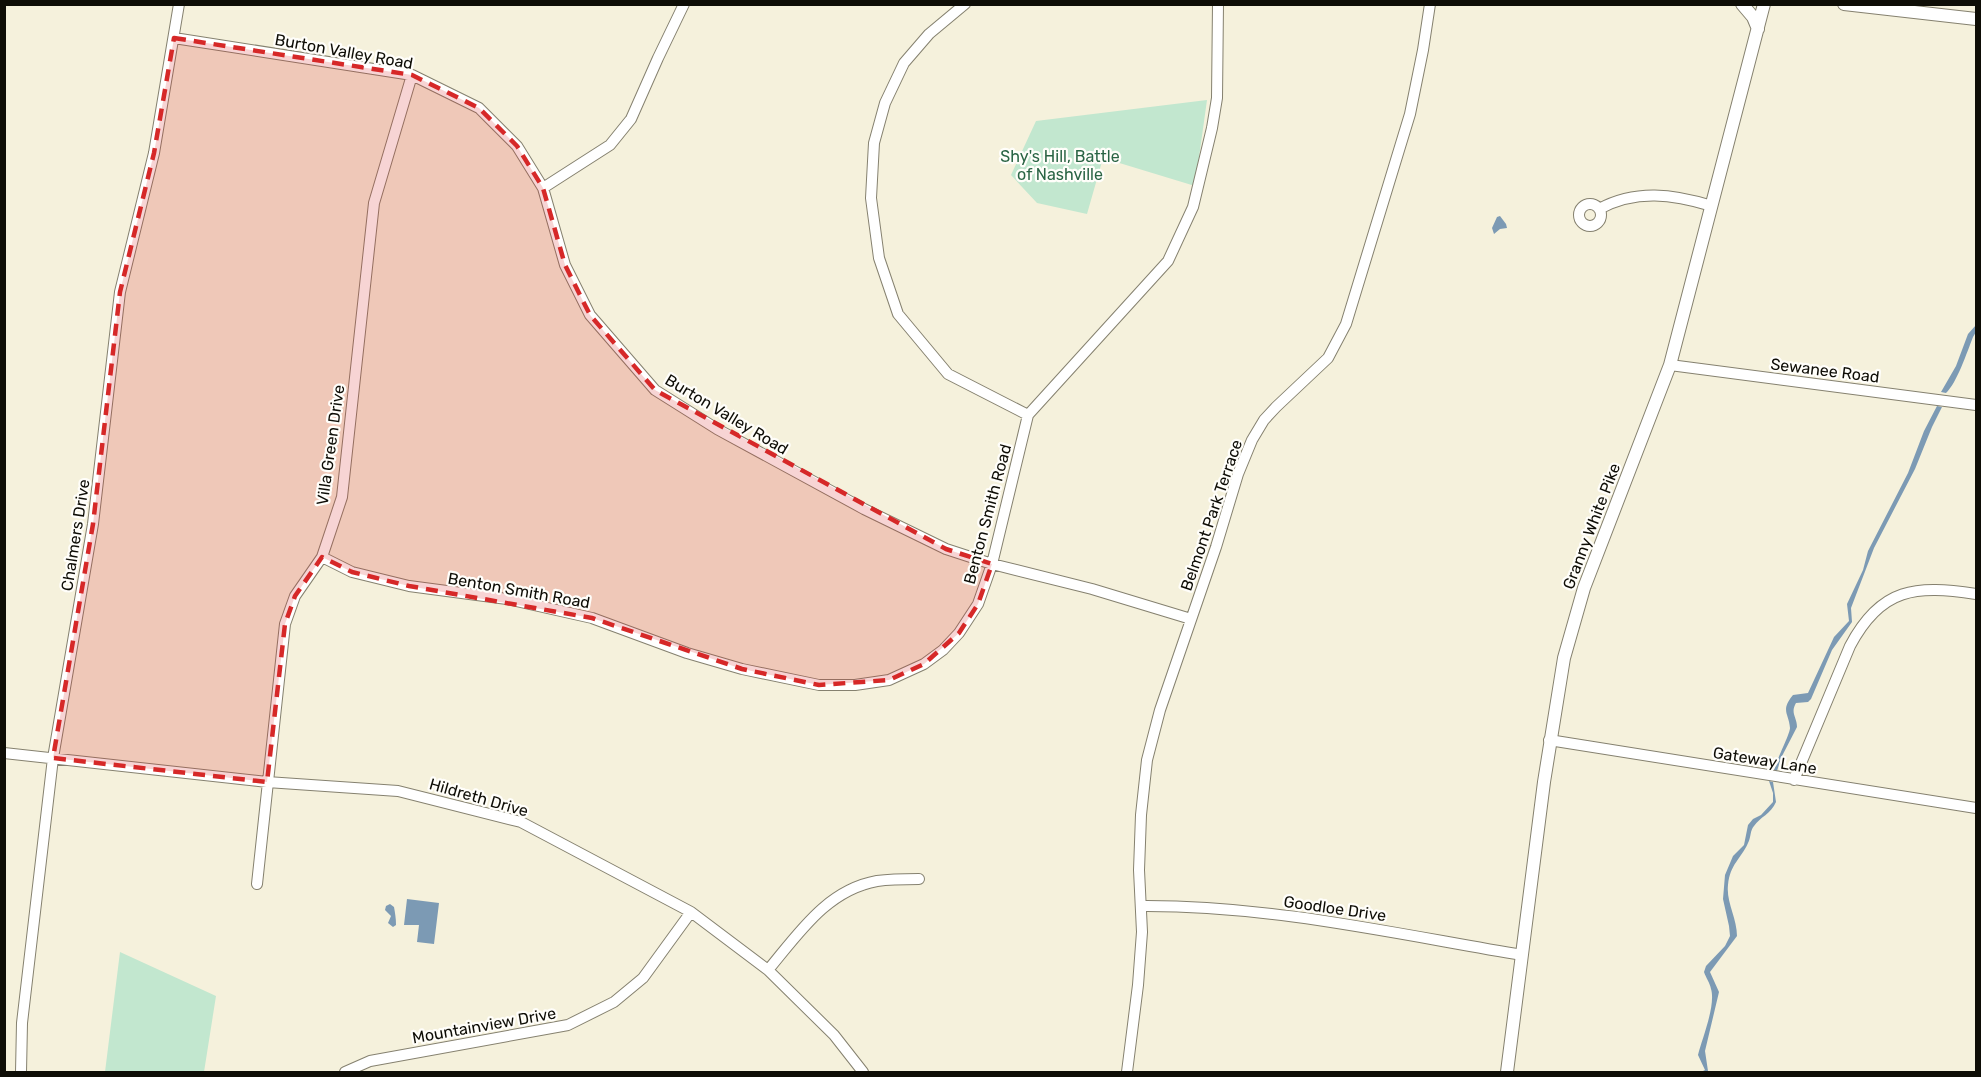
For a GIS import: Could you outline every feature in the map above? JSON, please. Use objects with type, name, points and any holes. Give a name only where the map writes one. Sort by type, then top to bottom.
[{"type":"main road","points":[[1742,4],[1753,17],[1758,29]]},
{"type":"main road","name":"Granny White Pike","points":[[1507,1072],[1550,740],[1564,658],[1580,601],[1670,365],[1764,4]]},
{"type":"main road","points":[[1844,4],[1977,19]]},
{"type":"street","name":"Chalmers Drive","points":[[21,1072],[22,1023],[53,758],[93,524],[120,292],[154,153],[179,4]]},
{"type":"street","points":[[543,188],[610,145],[626,126],[684,4]]},
{"type":"street","points":[[965,4],[929,34],[904,63],[885,102],[874,143],[871,198],[879,258],[898,314],[948,374],[1028,416]]},
{"type":"street","name":"Benton Smith Road","points":[[322,557],[352,572],[409,586],[507,599],[592,618],[687,653],[742,669],[819,685],[855,685],[889,680],[924,664],[944,650],[959,633],[978,604],[992,564],[1028,416],[1168,261],[1193,207],[1217,98],[1218,4]]},
{"type":"street","name":"Belmont Park Terrace","points":[[1127,1072],[1142,932],[1140,837],[1147,760],[1160,710],[1252,440],[1264,420],[1276,407],[1328,358],[1349,316],[1410,114],[1420,70],[1430,4]]},
{"type":"street","name":"Burton Valley Road","points":[[174,38],[412,75],[479,108],[517,146],[543,188],[565,264],[590,315],[655,390],[717,429],[864,509],[946,549],[992,564],[1092,588],[1191,619]]},
{"type":"street","name":"Villa Green Drive","points":[[256,884],[285,624],[295,596],[322,557],[342,497],[374,203],[412,75]]},
{"type":"street","points":[[1599,209],[1617,201],[1649,195],[1670,195],[1712,206]]},
{"type":"street","name":"Sewanee Road","points":[[1670,365],[1977,405]]},
{"type":"street","points":[[1794,780],[1850,646],[1878,608],[1893,598],[1917,590],[1932,589],[1977,594]]},
{"type":"street","name":"Gateway Lane","points":[[1550,740],[1977,808]]},
{"type":"street","name":"Hildreth Drive","points":[[4,753],[267,782],[398,791],[521,822],[691,912],[768,970],[834,1035],[863,1072]]},
{"type":"street","points":[[768,970],[814,915],[836,897],[877,881],[919,879]]},
{"type":"street","name":"Goodloe Drive","points":[[1141,906],[1211,908],[1317,919],[1522,955]]},
{"type":"street","name":"Mountainview Drive","points":[[345,1072],[370,1061],[568,1025],[614,1002],[643,978],[691,912]]},
{"type":"highlighted area","points":[[174,38],[412,75],[479,108],[517,146],[543,188],[565,265],[590,315],[655,390],[946,549],[992,564],[978,604],[959,633],[924,664],[889,680],[819,685],[742,669],[592,618],[409,586],[352,572],[322,557],[295,596],[285,624],[267,782],[53,758],[93,524],[120,292],[154,153]]},
{"type":"green space","name":"Shy's Hill, Battle of Nashville","points":[[1207,100],[1195,186],[1103,158],[1087,214],[1037,203],[1011,175],[1036,121]]},
{"type":"green space","points":[[120,952],[216,996],[204,1072],[105,1072]]},
{"type":"water","points":[[1500,216],[1507,228],[1500,229],[1494,234],[1492,228],[1497,217]]},
{"type":"water","points":[[1976,325],[1976,332],[1954,382],[1946,393],[1941,392],[1956,366],[1968,334]]},
{"type":"water","points":[[1937,406],[1942,407],[1915,469],[1874,548],[1851,608],[1852,622],[1832,650],[1811,699],[1808,702],[1796,703],[1794,706],[1797,727],[1777,771],[1774,770],[1790,728],[1786,712],[1789,700],[1793,695],[1808,693],[1834,637],[1849,621],[1847,604],[1863,570],[1868,551],[1908,473],[1924,431]]},
{"type":"water","points":[[1769,781],[1773,782],[1776,802],[1753,828],[1749,841],[1729,878],[1728,891],[1737,936],[1710,972],[1719,992],[1705,1051],[1708,1071],[1701,1072],[1705,1070],[1698,1055],[1712,1004],[1710,987],[1704,972],[1706,966],[1725,946],[1730,936],[1723,899],[1725,875],[1733,856],[1744,845],[1748,825],[1773,802]]},
{"type":"water","points":[[407,899],[439,903],[434,944],[417,942],[419,925],[404,925]]},
{"type":"water","points":[[390,904],[394,907],[396,925],[393,927],[388,923],[391,916],[385,910]]}]
